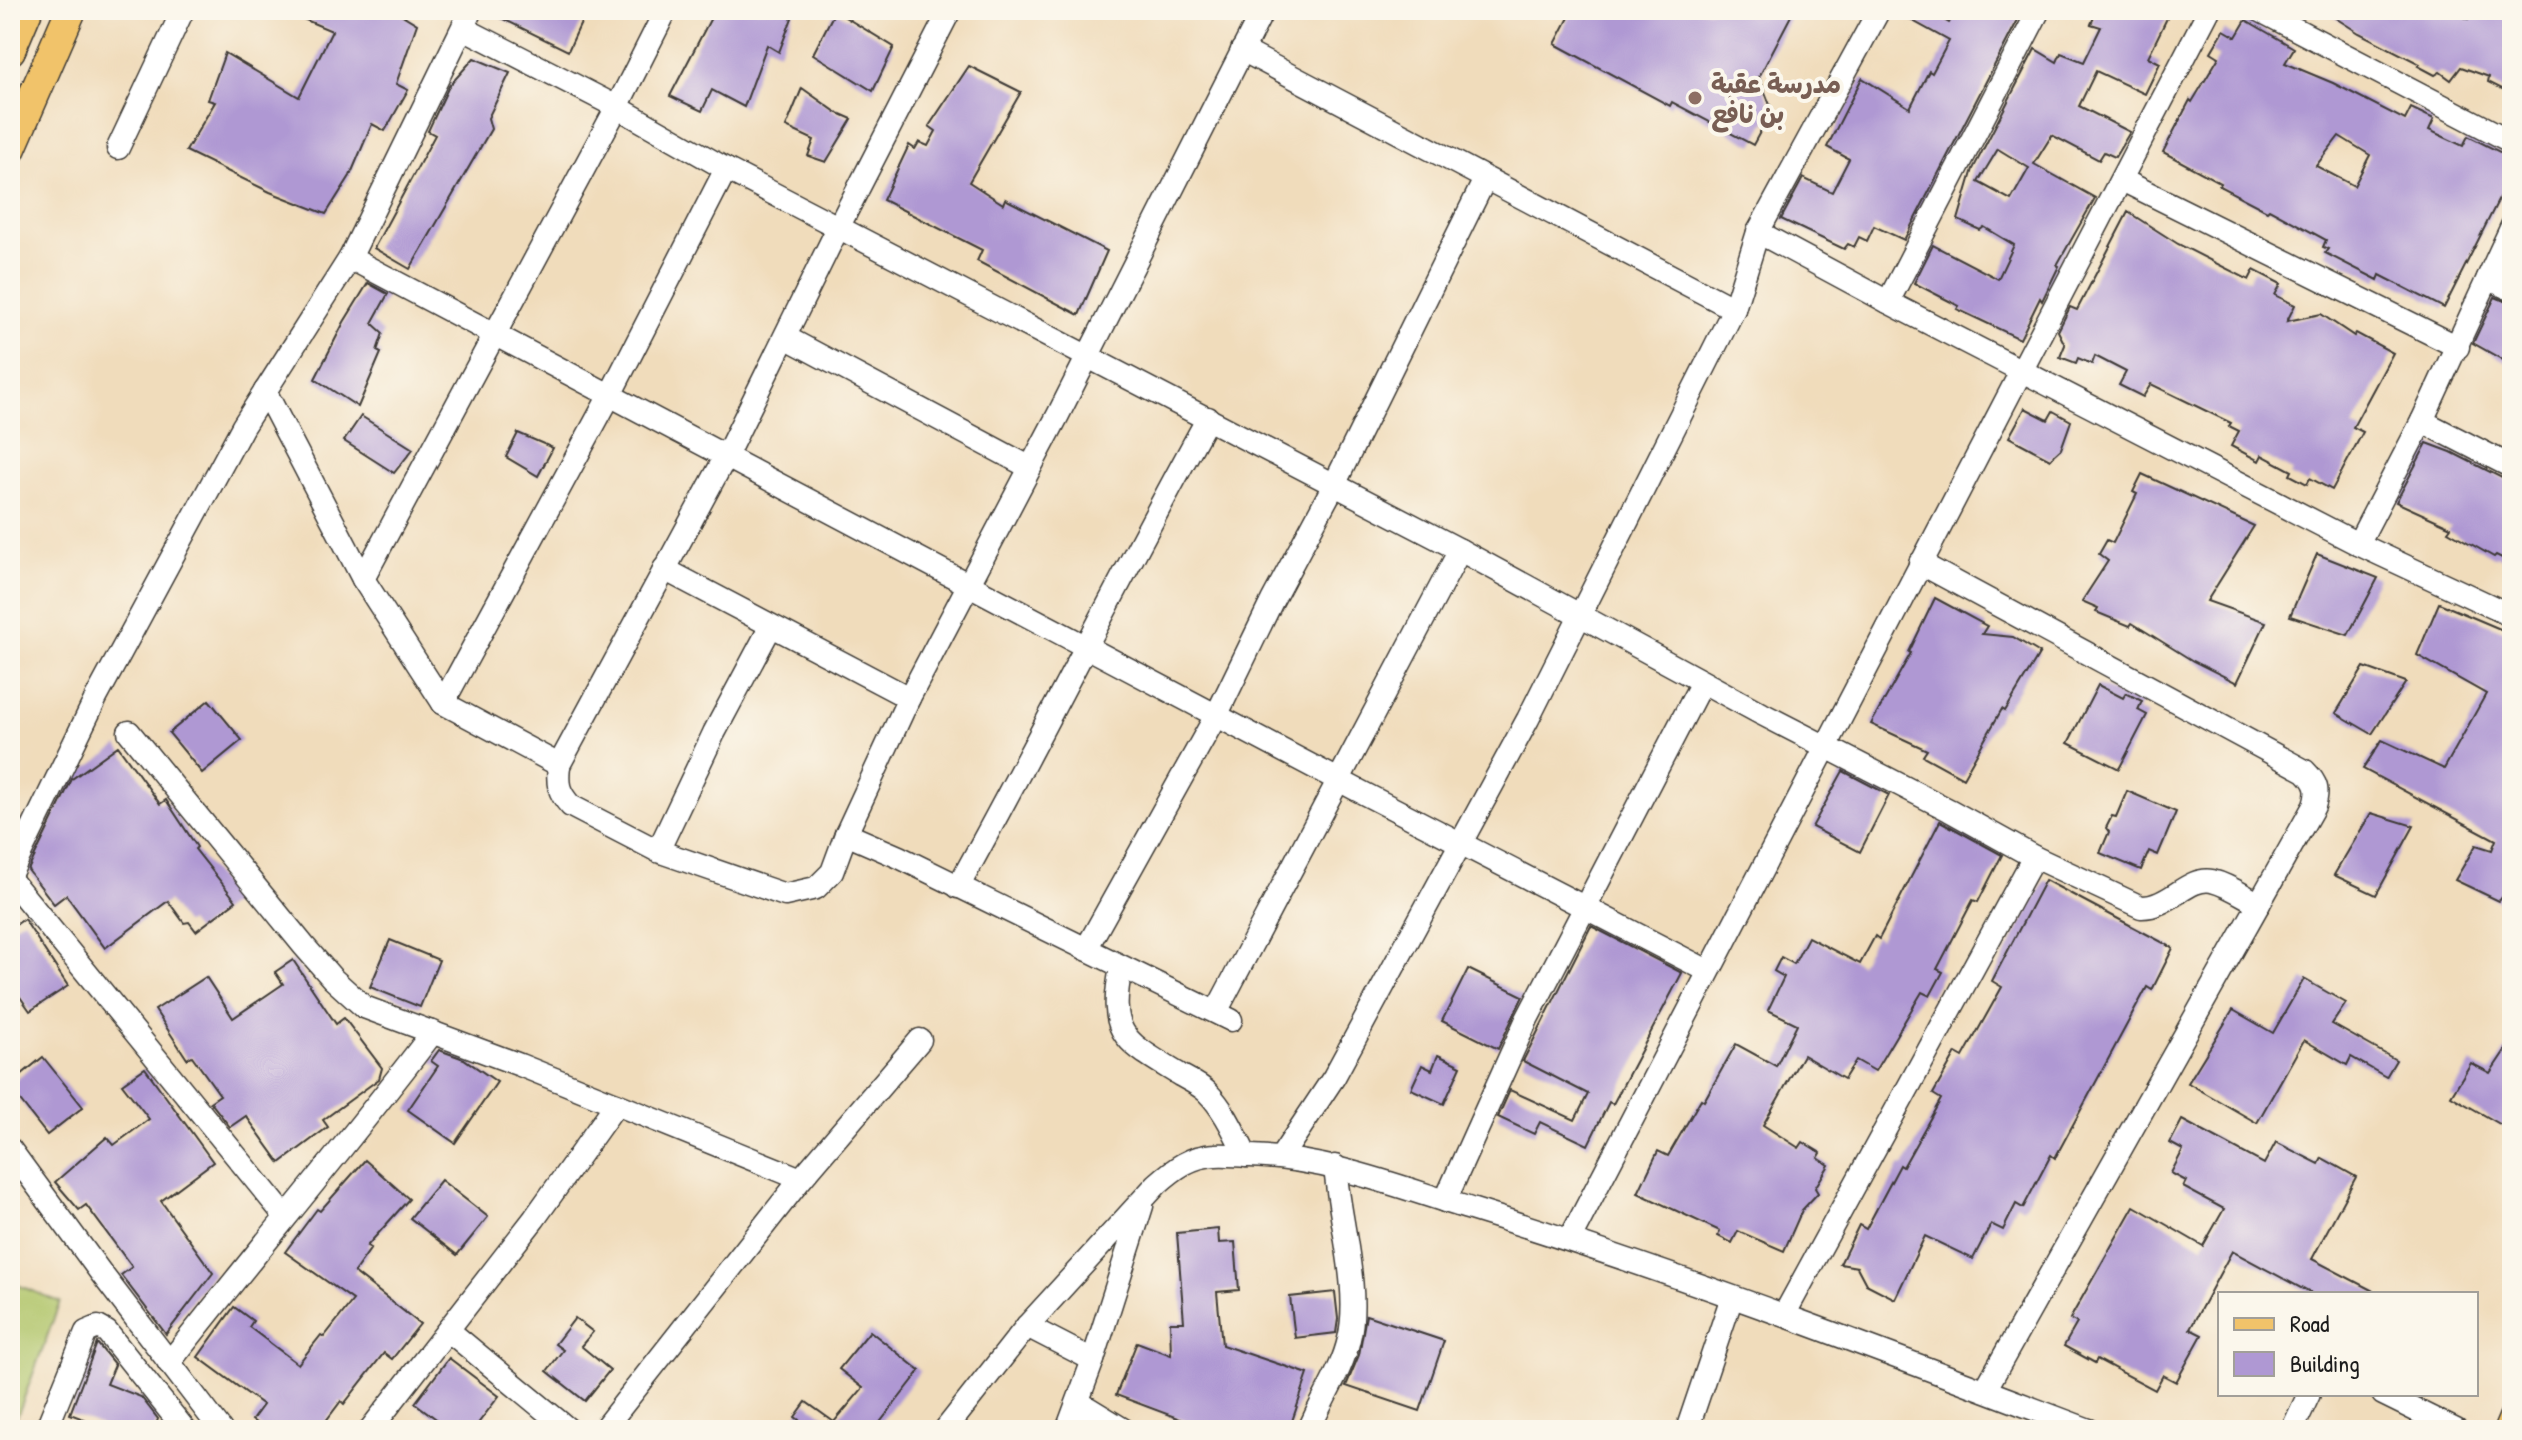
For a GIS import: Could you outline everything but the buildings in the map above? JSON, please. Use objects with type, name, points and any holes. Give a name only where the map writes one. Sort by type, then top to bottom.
[{"type":"highway","points":[[10,50],[27,10]]},
{"type":"highway","points":[[10,150],[71,10]]},
{"type":"main road","points":[[2507,1430],[2512,1418]]},
{"type":"street","points":[[118,148],[183,10]]},
{"type":"street","points":[[363,579],[666,10]]},
{"type":"street","points":[[950,10],[726,456],[559,765],[557,782],[560,794],[571,806],[658,851],[785,895],[816,888],[832,872],[846,834],[909,698],[1088,357],[1263,10]]},
{"type":"street","points":[[1281,1157],[1334,1077],[1581,615],[1734,309],[1758,232],[1879,10]]},
{"type":"street","points":[[1888,302],[2039,10]]},
{"type":"street","points":[[1570,1239],[2209,10]]},
{"type":"street","points":[[2259,10],[2512,142]]},
{"type":"street","points":[[285,1216],[10,877],[96,698],[265,391],[350,258],[467,19],[726,169],[1460,550],[2034,857],[2141,907],[2153,908],[2193,883],[2208,880],[2259,904]]},
{"type":"street","points":[[1242,50],[1734,309]]},
{"type":"street","points":[[443,703],[610,395],[726,169]]},
{"type":"street","points":[[1086,949],[1217,714],[1485,179]]},
{"type":"street","points":[[2122,180],[2458,347]]},
{"type":"street","points":[[2358,544],[2458,347],[2512,226]]},
{"type":"street","points":[[1758,232],[2358,544],[2512,616]]},
{"type":"street","points":[[350,258],[1708,971]]},
{"type":"street","points":[[2488,278],[2512,290]]},
{"type":"street","points":[[785,337],[1029,467]]},
{"type":"street","points":[[265,391],[363,579],[443,703],[559,765]]},
{"type":"street","points":[[958,887],[1208,418]]},
{"type":"street","points":[[2422,421],[2512,467]]},
{"type":"street","points":[[846,834],[1223,1016],[1339,779],[1460,550]]},
{"type":"street","points":[[1920,563],[2305,771],[2315,782],[2318,794],[1985,1390]]},
{"type":"street","points":[[664,569],[909,698]]},
{"type":"street","points":[[658,851],[714,733],[771,626]]},
{"type":"street","points":[[1445,1201],[1527,1019],[1702,682]]},
{"type":"street","points":[[129,732],[332,978],[364,1007],[801,1179]]},
{"type":"street","points":[[1784,1315],[2034,857]]},
{"type":"street","points":[[1121,968],[1116,995],[1119,1023],[1129,1042],[1205,1090],[1224,1113],[1246,1156]]},
{"type":"street","points":[[169,1363],[285,1216],[367,1120],[433,1032]]},
{"type":"street","points":[[603,1430],[801,1179],[920,1040]]},
{"type":"street","points":[[370,1430],[534,1219],[616,1104]]},
{"type":"street","points":[[10,1149],[221,1430]]},
{"type":"street","points":[[945,1430],[1027,1326],[1157,1184],[1177,1166],[1191,1159],[1215,1155],[1281,1157],[1335,1166],[1570,1239],[1784,1315],[2089,1430]]},
{"type":"street","points":[[1309,1430],[1339,1369],[1350,1338],[1352,1308],[1335,1166]]},
{"type":"street","points":[[1067,1430],[1093,1360],[1143,1201]]},
{"type":"street","points":[[1687,1430],[1732,1297]]},
{"type":"street","points":[[1027,1326],[1093,1360]]},
{"type":"street","points":[[46,1430],[86,1332],[98,1327],[107,1332],[185,1430]]},
{"type":"street","points":[[448,1330],[569,1430]]},
{"type":"street","points":[[2292,1430],[2308,1396]]},
{"type":"street","points":[[2387,1396],[2456,1430]]},
{"type":"street","points":[[1078,1402],[1124,1430]]},
{"type":"green space","points":[[10,1282],[60,1302],[12,1430],[10,1430]]},
{"type":"place","name":"مدرسة عقبة بن نافع","points":[[1695,98]]}]
